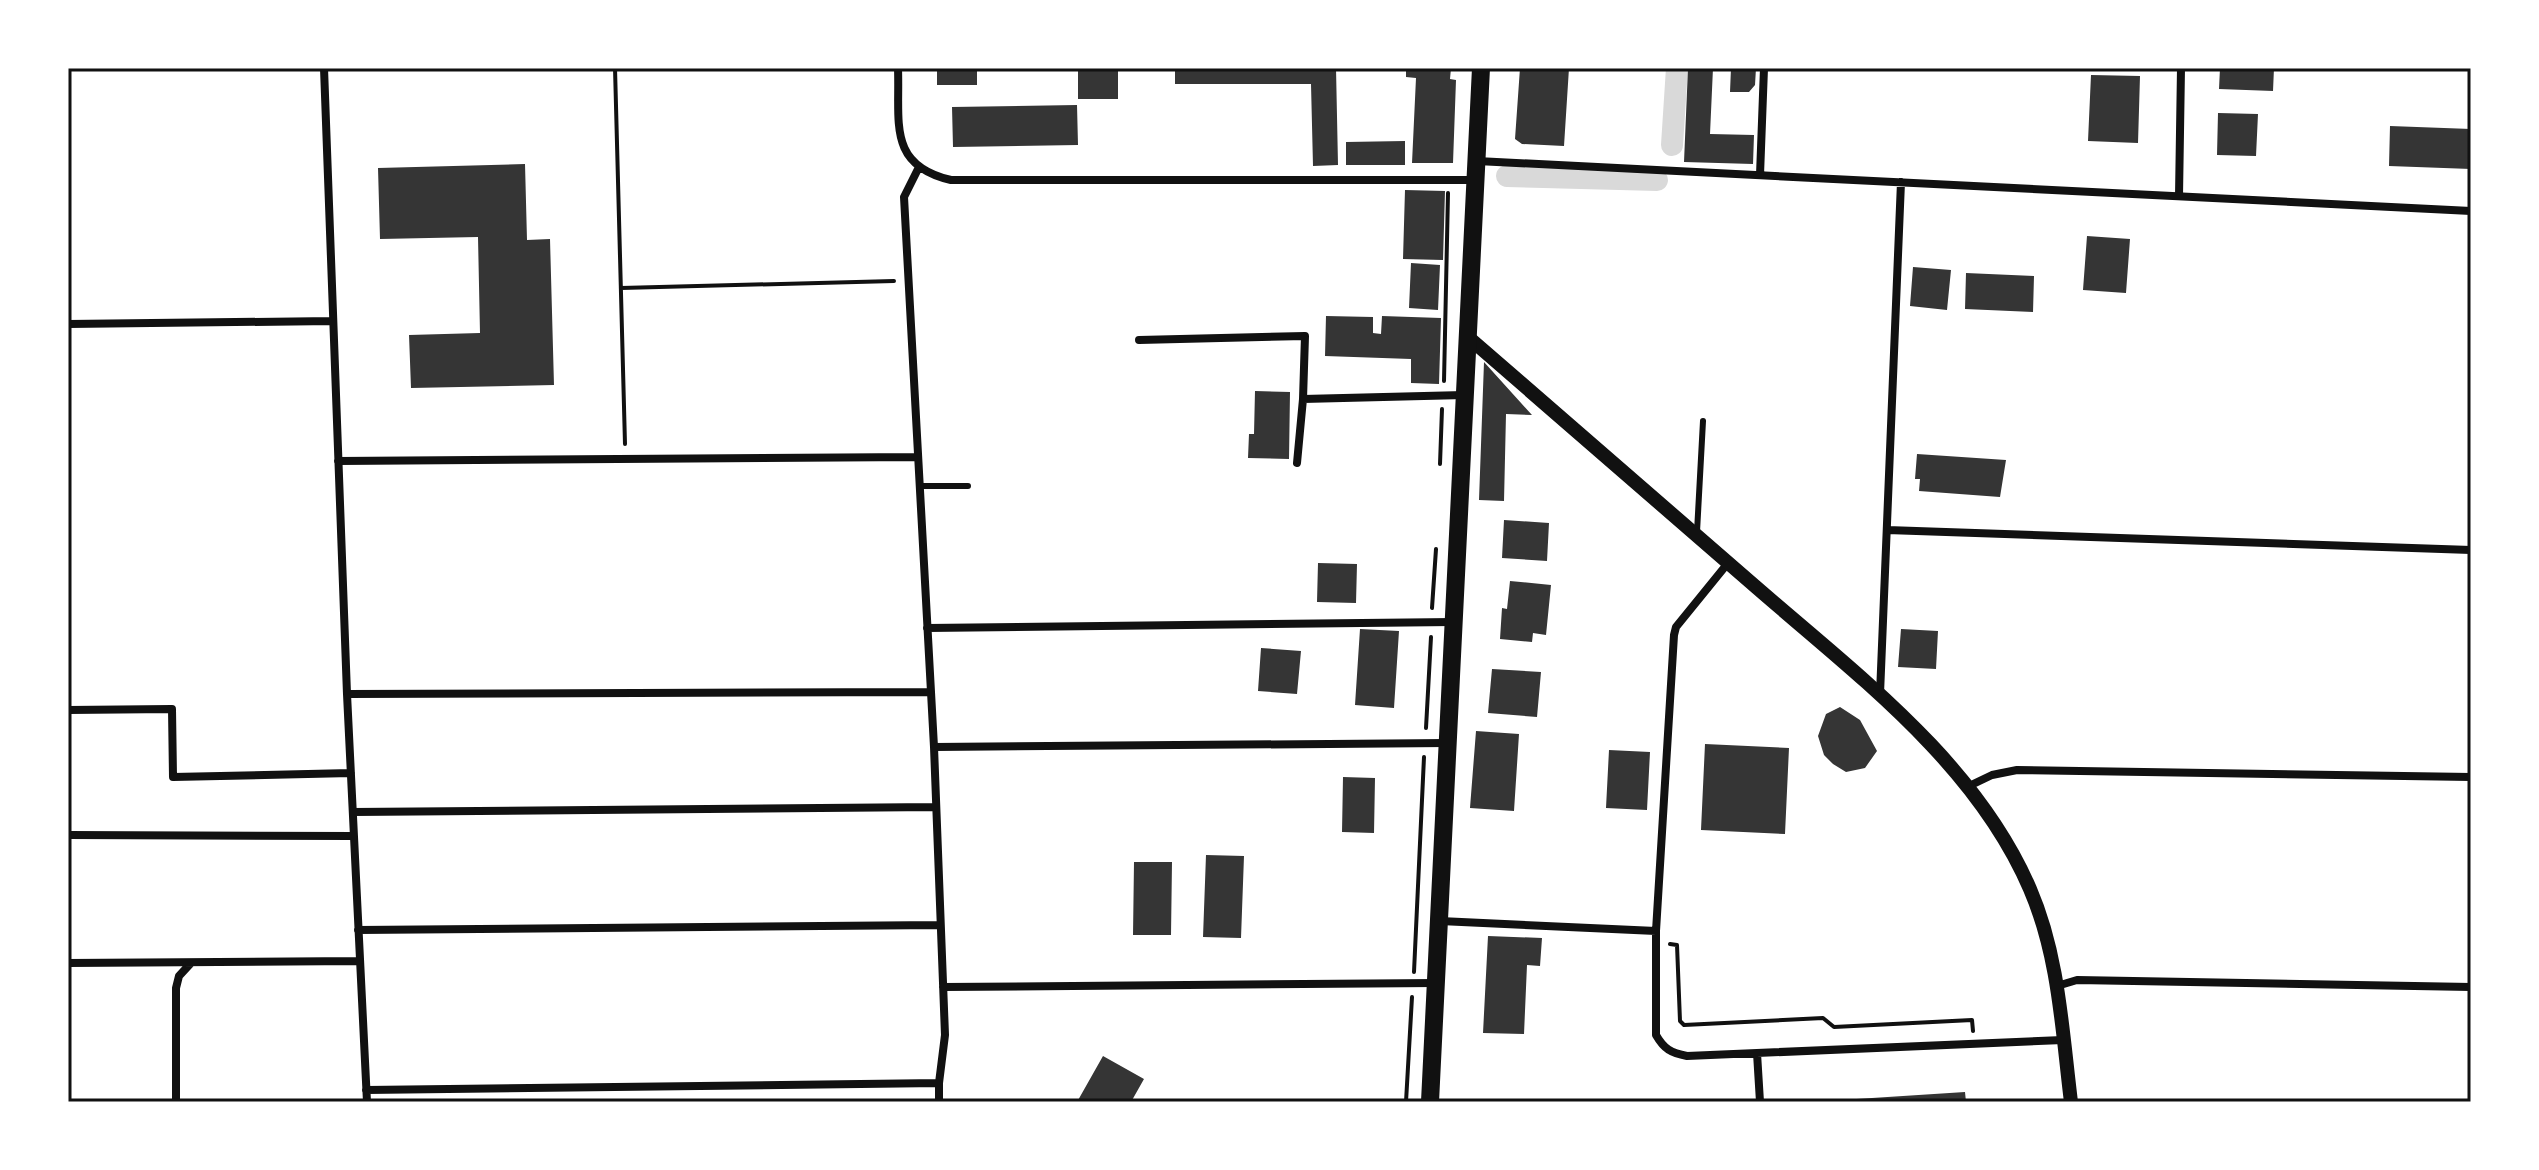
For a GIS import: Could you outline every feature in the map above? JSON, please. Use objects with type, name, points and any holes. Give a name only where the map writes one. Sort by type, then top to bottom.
[{"type":"main road","points":[[1430,1102],[1481,68]]},
{"type":"street","points":[[324,68],[347,694],[367,1102]]},
{"type":"street","points":[[898,68],[904,151],[913,163],[930,175],[951,180],[1448,181],[1476,171],[1760,175],[2471,211]]},
{"type":"street","points":[[1760,175],[1764,68]]},
{"type":"street","points":[[2179,196],[2181,68]]},
{"type":"street","points":[[919,167],[904,197],[934,747],[945,1035],[939,1102]]},
{"type":"street","points":[[1880,695],[1901,182]]},
{"type":"street","points":[[68,324],[333,321]]},
{"type":"street","points":[[1139,340],[1305,336],[1297,463]]},
{"type":"street","points":[[1468,337],[1880,695],[1969,786],[2008,846],[2029,887],[2045,930],[2057,986],[2071,1102]]},
{"type":"street","points":[[1303,399],[1464,395]]},
{"type":"street","points":[[338,461],[918,457]]},
{"type":"street","points":[[1887,530],[2471,550]]},
{"type":"street","points":[[1728,563],[1676,627],[1674,635],[1656,921],[1656,1035],[1667,1050],[1687,1056],[2063,1040]]},
{"type":"street","points":[[927,628],[1454,622]]},
{"type":"street","points":[[347,694],[931,692]]},
{"type":"street","points":[[68,710],[172,709],[173,777],[351,773]]},
{"type":"street","points":[[934,747],[1448,743]]},
{"type":"street","points":[[1969,786],[1992,775],[2017,770],[2471,777]]},
{"type":"street","points":[[353,812],[936,807]]},
{"type":"street","points":[[68,835],[354,836]]},
{"type":"street","points":[[1439,921],[1656,931]]},
{"type":"street","points":[[358,930],[940,925]]},
{"type":"street","points":[[68,963],[360,961]]},
{"type":"street","points":[[176,1102],[176,988],[179,976],[191,963]]},
{"type":"street","points":[[2057,986],[2077,980],[2471,987]]},
{"type":"street","points":[[943,987],[1436,983]]},
{"type":"street","points":[[1757,1053],[1760,1102]]},
{"type":"street","points":[[366,1090],[939,1083]]},
{"type":"lane","points":[[1697,536],[1703,421]]},
{"type":"lane","points":[[920,486],[968,486]]},
{"type":"path","points":[[615,68],[624,459]]},
{"type":"path","points":[[1439,477],[1448,181]]},
{"type":"path","points":[[621,288],[909,281]]},
{"type":"path","points":[[1406,1102],[1436,535]]},
{"type":"path","points":[[1656,921],[1667,921],[1666,944],[1677,945],[1680,1021],[1684,1025],[1823,1018],[1834,1027],[1972,1020],[1974,1045]]},
{"type":"building","points":[[937,68],[977,68],[977,85],[937,85]]},
{"type":"building","points":[[1078,68],[1118,68],[1118,99],[1078,99]]},
{"type":"building","points":[[1175,68],[1336,68],[1338,165],[1313,166],[1311,84],[1175,84]]},
{"type":"building","points":[[1406,68],[1451,68],[1450,79],[1456,80],[1453,163],[1412,163],[1416,78],[1406,77]]},
{"type":"building","points":[[1520,68],[1569,68],[1564,146],[1522,144],[1515,139]]},
{"type":"building","points":[[1688,68],[1713,68],[1710,134],[1754,135],[1753,164],[1684,162]]},
{"type":"building","points":[[1731,68],[1756,68],[1755,85],[1749,92],[1730,92]]},
{"type":"building","points":[[2220,68],[2274,68],[2273,91],[2219,89]]},
{"type":"building","points":[[2091,75],[2140,76],[2138,143],[2088,141]]},
{"type":"building","points":[[1077,105],[1078,145],[953,147],[952,107]]},
{"type":"building","points":[[2218,113],[2258,114],[2256,156],[2217,155]]},
{"type":"building","points":[[2390,126],[2471,129],[2471,169],[2389,166]]},
{"type":"building","points":[[1405,141],[1405,165],[1346,165],[1346,142]]},
{"type":"building","points":[[525,164],[527,240],[550,239],[554,385],[411,388],[409,335],[480,333],[478,237],[380,239],[378,168]]},
{"type":"building","points":[[1405,190],[1445,191],[1443,260],[1403,259]]},
{"type":"building","points":[[2087,236],[2130,239],[2126,293],[2083,290]]},
{"type":"building","points":[[1411,263],[1440,265],[1438,310],[1409,308]]},
{"type":"building","points":[[1913,267],[1951,270],[1947,310],[1910,306]]},
{"type":"building","points":[[1966,273],[2034,276],[2033,312],[1965,309]]},
{"type":"building","points":[[1326,316],[1373,317],[1373,333],[1381,334],[1382,316],[1441,318],[1439,384],[1411,383],[1411,359],[1325,356]]},
{"type":"building","points":[[1484,362],[1532,415],[1506,414],[1504,501],[1479,500]]},
{"type":"building","points":[[1255,391],[1290,392],[1289,459],[1248,458],[1249,434],[1254,434]]},
{"type":"building","points":[[1917,454],[2006,460],[2000,497],[1919,491],[1920,479],[1915,479]]},
{"type":"building","points":[[1504,520],[1549,523],[1547,561],[1502,558]]},
{"type":"building","points":[[1318,563],[1357,564],[1356,603],[1317,602]]},
{"type":"building","points":[[1510,581],[1551,585],[1546,635],[1533,633],[1532,642],[1500,639],[1502,608],[1507,609]]},
{"type":"building","points":[[1360,629],[1399,631],[1394,708],[1355,705]]},
{"type":"building","points":[[1901,629],[1938,631],[1936,669],[1898,667]]},
{"type":"building","points":[[1261,648],[1301,651],[1297,694],[1258,691]]},
{"type":"building","points":[[1492,669],[1541,672],[1537,717],[1488,713]]},
{"type":"building","points":[[1840,707],[1860,720],[1877,751],[1865,768],[1846,772],[1824,755],[1818,736],[1826,714]]},
{"type":"building","points":[[1476,731],[1519,734],[1514,811],[1470,808]]},
{"type":"building","points":[[1705,744],[1789,748],[1785,834],[1701,830]]},
{"type":"building","points":[[1609,750],[1650,752],[1647,810],[1606,808]]},
{"type":"building","points":[[1343,777],[1375,778],[1374,833],[1342,832]]},
{"type":"building","points":[[1206,855],[1244,856],[1241,938],[1203,937]]},
{"type":"building","points":[[1134,862],[1172,862],[1171,935],[1133,935]]},
{"type":"building","points":[[1488,936],[1542,938],[1540,966],[1527,965],[1524,1034],[1483,1033]]},
{"type":"building","points":[[1103,1056],[1144,1079],[1131,1102],[1077,1102]]},
{"type":"building","points":[[1965,1092],[1966,1102],[1841,1102],[1841,1100]]},
{"type":"waterway","points":[[1672,145],[1677,68]]},
{"type":"waterway","points":[[1507,176],[1657,180]]}]
